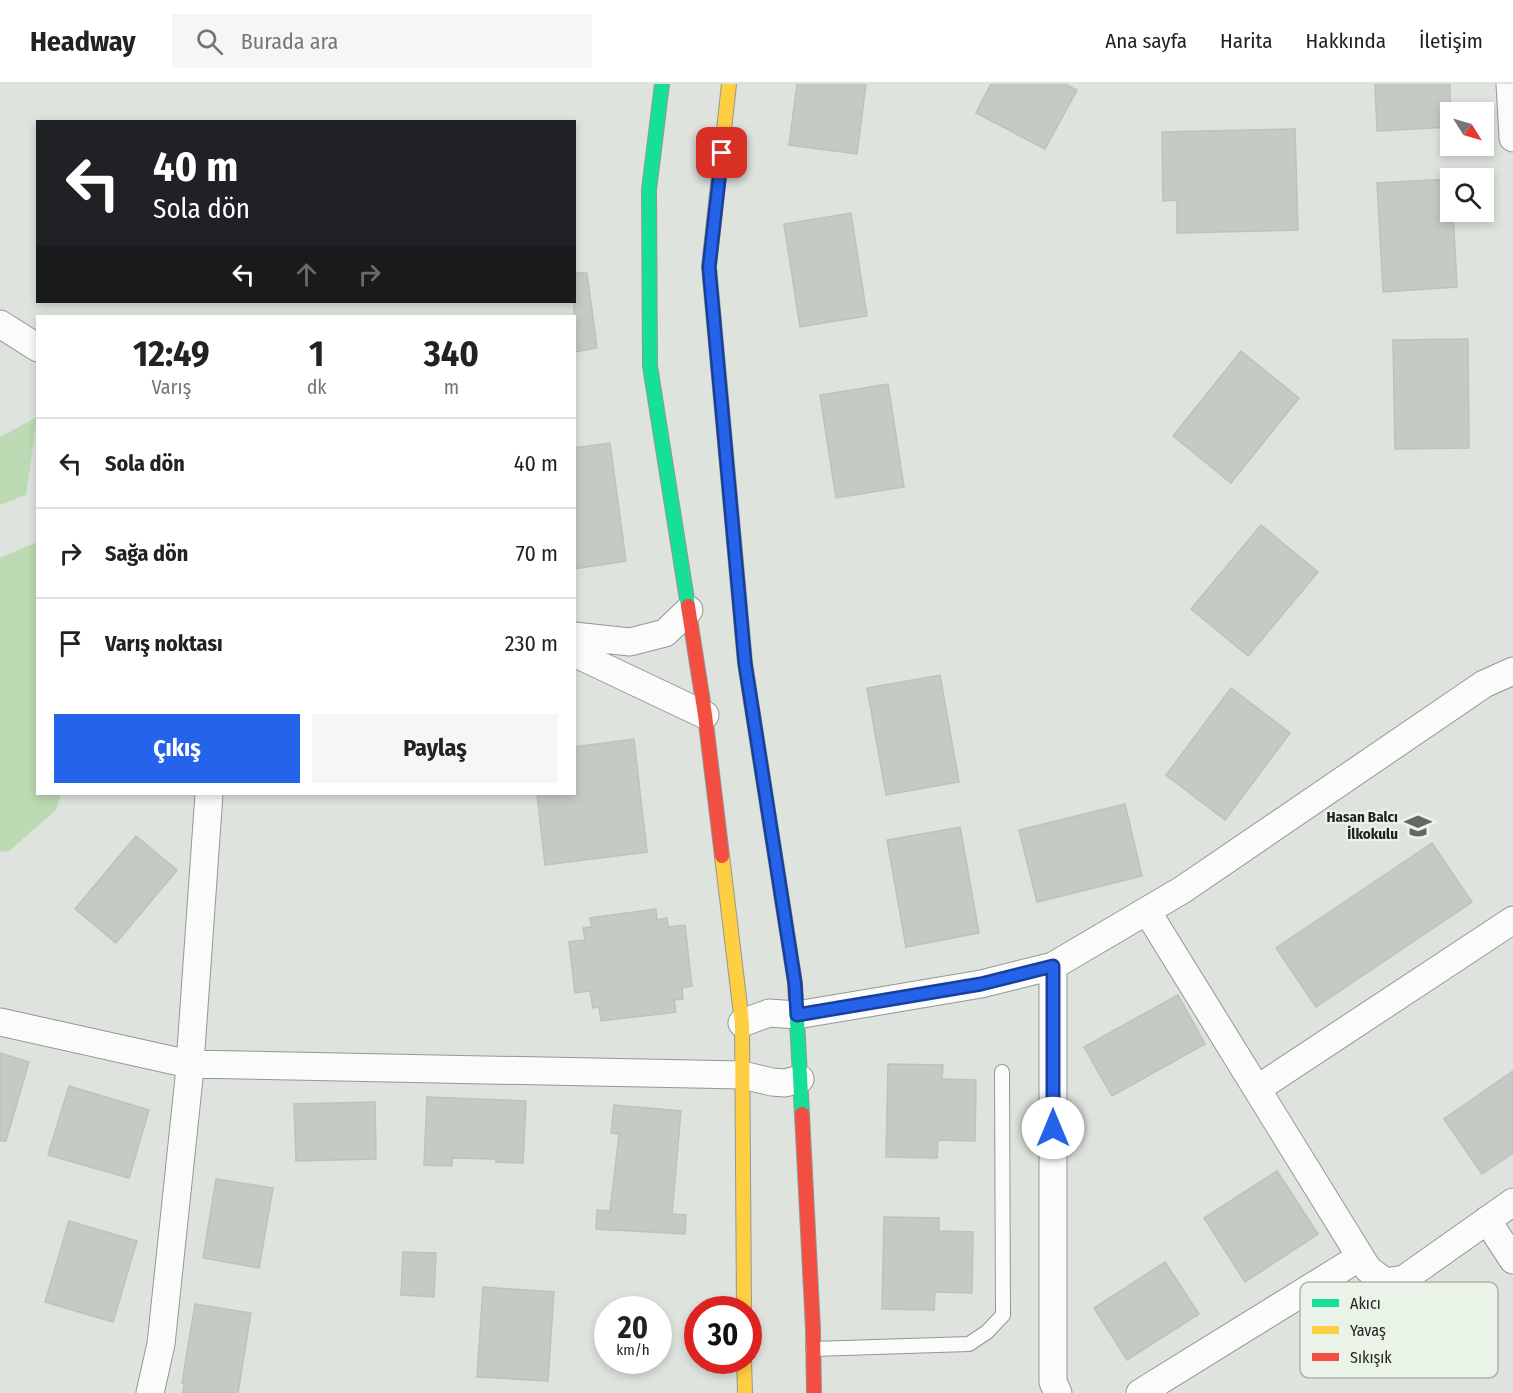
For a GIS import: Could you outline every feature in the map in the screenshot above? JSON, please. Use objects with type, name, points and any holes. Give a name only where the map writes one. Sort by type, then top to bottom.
[{"type":"main road","points":[[662,84],[649,190],[650,366],[705,715],[742,1023],[744,1296]]},
{"type":"main road","points":[[729,84],[709,267],[745,663],[795,983],[814,1393]]},
{"type":"main road","points":[[744,1374],[745,1393]]},
{"type":"street","points":[[1510,84],[1513,138]]},
{"type":"street","points":[[0,324],[36,347]]},
{"type":"street","points":[[576,636],[630,642],[665,633],[688,610]]},
{"type":"street","points":[[576,654],[705,715]]},
{"type":"street","points":[[742,1023],[769,1013],[797,1015],[981,984],[1053,966],[1182,890],[1484,684],[1513,671]]},
{"type":"street","points":[[150,1393],[160,1344],[189,1064],[209,795]]},
{"type":"street","points":[[1147,911],[1368,1269],[1385,1282],[1404,1279],[1513,1202]]},
{"type":"street","points":[[1257,1089],[1513,920]]},
{"type":"street","points":[[1053,966],[1053,1382],[1058,1393]]},
{"type":"street","points":[[0,1022],[189,1064],[742,1075],[785,1083],[800,1079]]},
{"type":"street","points":[[1487,1220],[1513,1260]]},
{"type":"street","points":[[1320,1282],[1360,1257]]},
{"type":"street","points":[[1140,1393],[1300,1294]]},
{"type":"lane","points":[[813,1349],[969,1344],[987,1332],[1003,1315],[1002,1072]]},
{"type":"green space","points":[[36,418],[26,495],[0,505],[0,437]]},
{"type":"green space","points":[[36,542],[36,795],[61,795],[56,810],[9,851],[0,852],[0,558]]},
{"type":"building","points":[[797,84],[866,84],[857,154],[789,145]]},
{"type":"building","points":[[991,84],[1065,84],[1077,90],[1045,149],[976,113]]},
{"type":"building","points":[[1375,84],[1450,84],[1450,102],[1440,102],[1440,128],[1377,131]]},
{"type":"building","points":[[1295,129],[1298,230],[1177,233],[1177,200],[1163,201],[1162,132]]},
{"type":"building","points":[[1440,180],[1440,222],[1454,222],[1457,287],[1383,292],[1377,183]]},
{"type":"building","points":[[851,213],[867,316],[800,327],[784,224]]},
{"type":"building","points":[[576,273],[587,273],[597,348],[576,352],[576,315],[574,315]]},
{"type":"building","points":[[1468,339],[1469,448],[1395,449],[1393,340]]},
{"type":"building","points":[[1241,351],[1299,398],[1231,483],[1173,436]]},
{"type":"building","points":[[888,384],[904,487],[836,498],[820,395]]},
{"type":"building","points":[[610,443],[626,561],[576,569],[576,448]]},
{"type":"building","points":[[1261,525],[1318,572],[1248,656],[1191,609]]},
{"type":"building","points":[[940,675],[959,782],[886,795],[867,688]]},
{"type":"building","points":[[1231,688],[1290,733],[1225,820],[1166,775]]},
{"type":"building","points":[[634,739],[647,852],[545,865],[537,795],[576,795],[576,747]]},
{"type":"building","points":[[1125,804],[1142,876],[1037,902],[1019,830]]},
{"type":"building","points":[[960,827],[979,933],[906,947],[887,840]]},
{"type":"building","points":[[136,836],[177,870],[116,943],[75,909]]},
{"type":"building","points":[[1432,843],[1472,902],[1316,1007],[1276,948]]},
{"type":"building","points":[[656,909],[657,920],[667,918],[668,927],[685,925],[692,986],[682,988],[683,999],[674,1000],[676,1012],[601,1021],[599,1007],[593,1008],[590,991],[575,993],[569,942],[585,940],[583,928],[592,927],[590,918]]},
{"type":"building","points":[[1178,995],[1205,1044],[1112,1096],[1084,1047]]},
{"type":"building","points":[[0,1053],[29,1062],[6,1141],[0,1141]]},
{"type":"building","points":[[888,1064],[943,1065],[942,1079],[976,1080],[975,1141],[938,1140],[937,1158],[886,1157]]},
{"type":"building","points":[[1513,1071],[1513,1153],[1482,1174],[1444,1119]]},
{"type":"building","points":[[69,1086],[149,1110],[129,1178],[48,1155]]},
{"type":"building","points":[[427,1097],[526,1101],[523,1163],[496,1162],[496,1159],[452,1158],[452,1166],[424,1165]]},
{"type":"building","points":[[375,1102],[376,1159],[296,1161],[294,1104]]},
{"type":"building","points":[[614,1105],[681,1111],[672,1214],[686,1215],[685,1234],[596,1229],[597,1210],[610,1211],[619,1134],[611,1133]]},
{"type":"building","points":[[1277,1171],[1318,1234],[1245,1282],[1204,1218]]},
{"type":"building","points":[[216,1179],[273,1188],[259,1268],[203,1258]]},
{"type":"building","points":[[884,1217],[939,1218],[939,1231],[973,1232],[972,1293],[935,1292],[934,1310],[882,1309]]},
{"type":"building","points":[[69,1221],[137,1241],[113,1322],[45,1302]]},
{"type":"building","points":[[403,1252],[436,1253],[434,1297],[401,1295]]},
{"type":"building","points":[[1165,1262],[1199,1314],[1127,1360],[1094,1308]]},
{"type":"building","points":[[483,1287],[554,1292],[548,1381],[477,1377]]},
{"type":"building","points":[[195,1304],[251,1313],[238,1393],[183,1393],[184,1384],[182,1383]]},
{"type":"traffic: fast","points":[[662,84],[649,190],[650,366],[688,606]]},
{"type":"traffic: fast","points":[[738,585],[745,663],[795,983],[802,1114]]},
{"type":"traffic: slow","points":[[729,84],[709,267],[738,585]]},
{"type":"traffic: slow","points":[[722,856],[742,1023],[744,1296]]},
{"type":"traffic: slow","points":[[744,1374],[745,1393]]},
{"type":"traffic: jam","points":[[688,606],[705,715],[722,856]]},
{"type":"traffic: jam","points":[[802,1114],[814,1393]]},
{"type":"place","name":"Hasan Balcı İlkokulu","points":[[1418,826]]},
{"type":"route","points":[[722,153],[709,267],[745,663],[795,983],[797,1015],[981,984],[1053,966],[1053,1128]]}]
